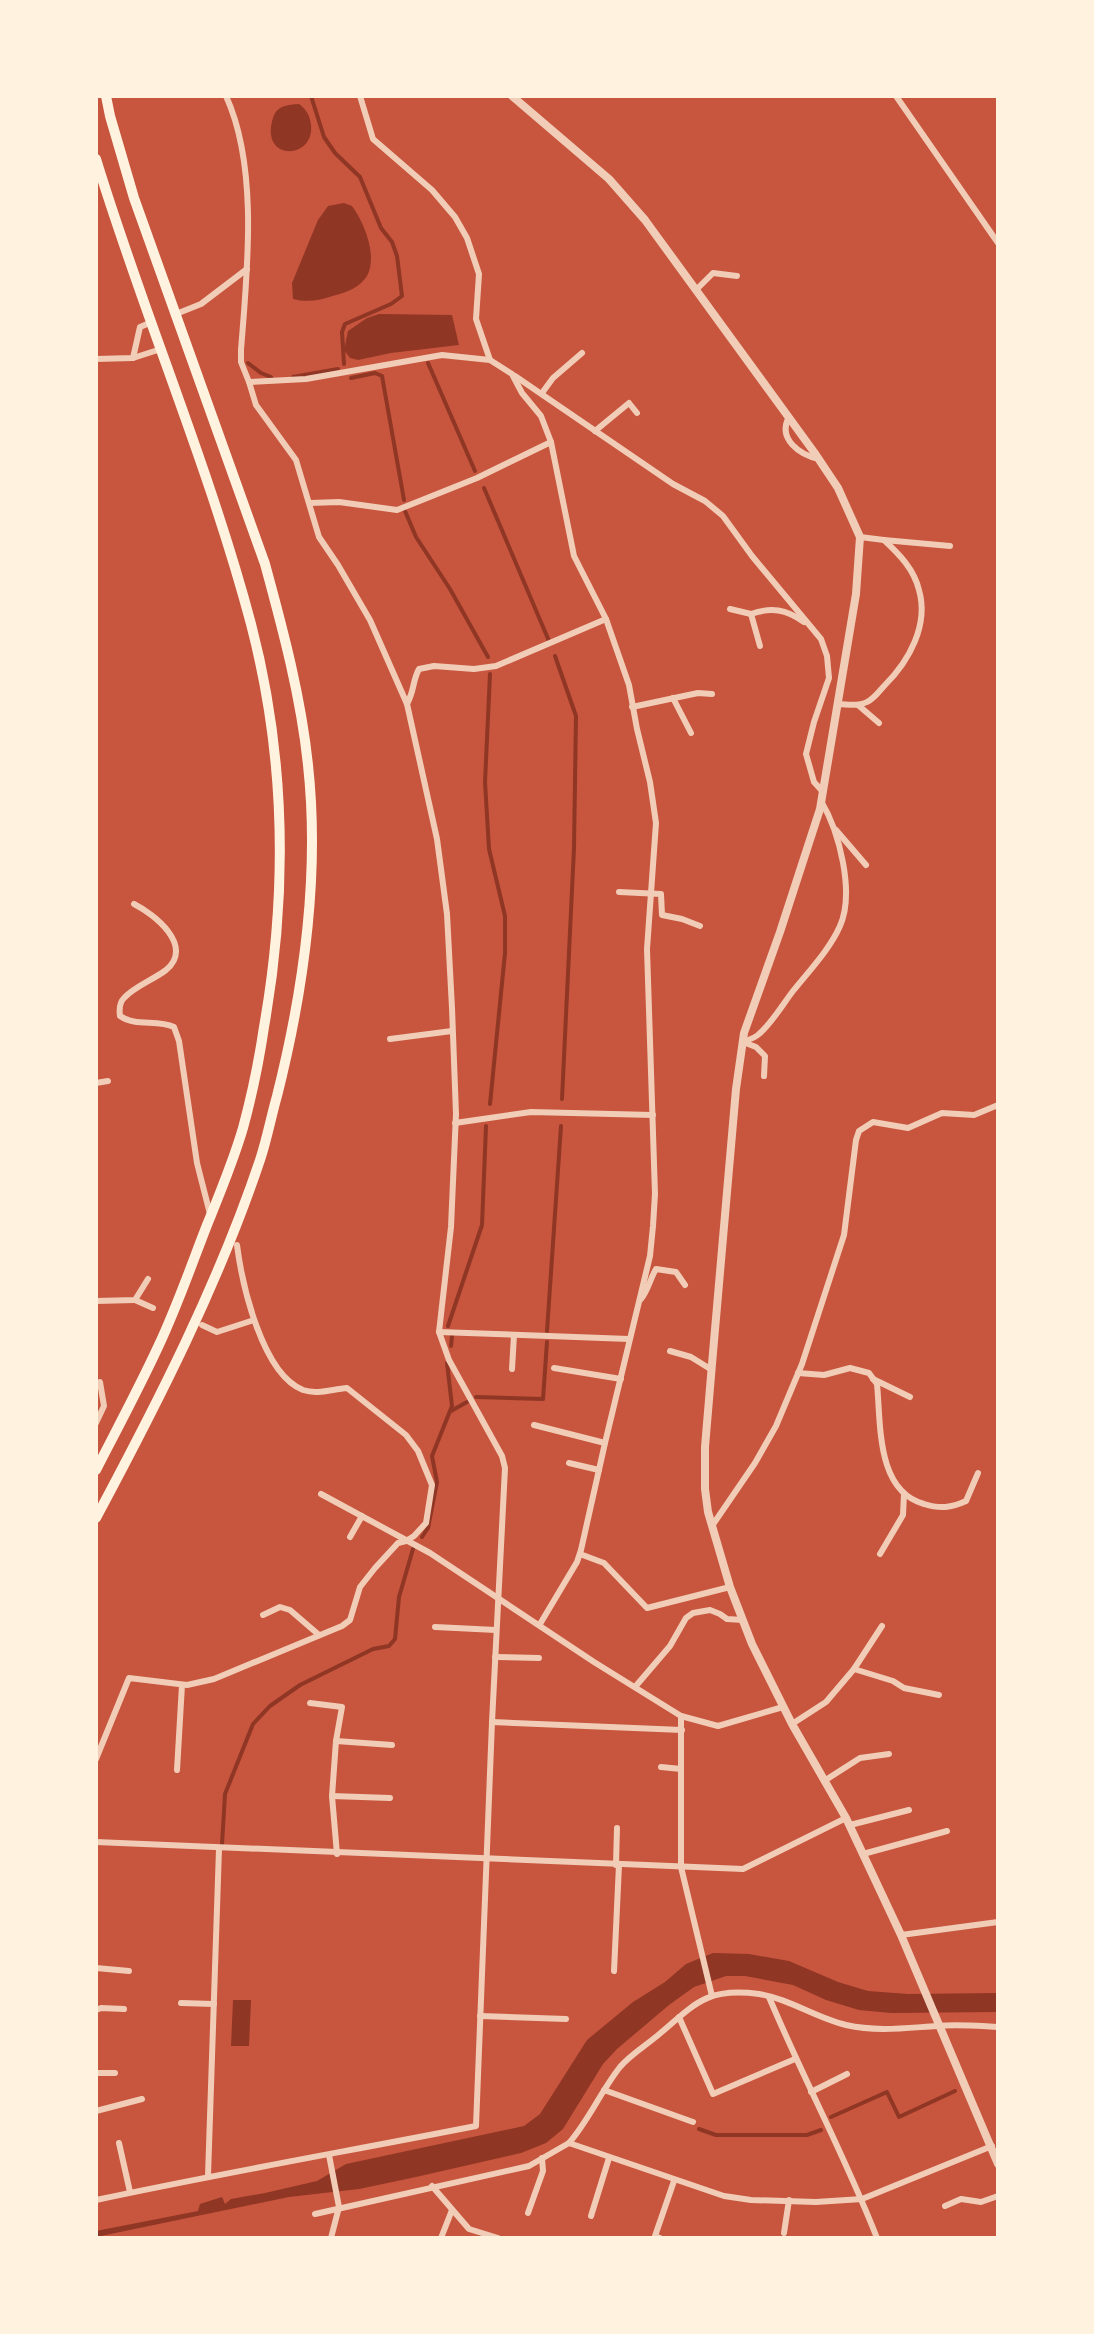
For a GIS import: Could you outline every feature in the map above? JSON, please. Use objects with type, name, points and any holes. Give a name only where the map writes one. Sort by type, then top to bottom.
[{"type":"highway","points":[[96,1518],[198,1317],[261,1157],[299,992],[311,891],[308,764],[295,684],[280,620],[265,564],[134,198],[106,96]]},
{"type":"highway","points":[[96,159],[215,501],[252,628],[277,761],[281,816],[281,878],[276,945],[259,1059],[244,1126],[160,1344],[96,1470]]},
{"type":"street","points":[[96,2200],[476,2126],[505,1468],[502,1456],[449,1360],[439,1332],[451,1227],[455,1123],[447,914],[437,839],[407,704],[370,620],[319,537],[296,460],[256,405],[241,362],[247,269],[247,195],[242,151],[226,96]]},
{"type":"street","points":[[360,96],[373,139],[432,190],[455,217],[467,238],[479,274],[476,319],[490,360]]},
{"type":"street","points":[[512,96],[609,179],[645,220],[819,459],[838,488],[860,537],[856,594],[822,797],[743,1042],[736,1089],[712,1370],[705,1489],[730,1587],[752,1644],[792,1724],[848,1822],[995,2144],[998,2164]]},
{"type":"street","points":[[896,96],[998,243]]},
{"type":"street","points":[[176,314],[201,304],[247,269]]},
{"type":"street","points":[[696,290],[713,273],[737,276]]},
{"type":"street","points":[[133,358],[140,327],[152,322]]},
{"type":"street","points":[[96,359],[133,358],[161,349]]},
{"type":"street","points":[[542,393],[553,378],[582,353]]},
{"type":"street","points":[[249,382],[306,379],[442,355],[490,360],[673,484],[705,501],[723,516],[821,639],[827,656],[829,678],[806,754],[814,782],[834,827],[846,885],[840,925],[814,966],[759,1035],[743,1042]]},
{"type":"street","points":[[512,374],[522,393],[541,416],[551,442],[574,556],[606,619],[629,685],[656,823],[647,949],[655,1194],[650,1256],[580,1554],[540,1624]]},
{"type":"street","points":[[595,431],[629,403],[637,413]]},
{"type":"street","points":[[310,503],[339,502],[397,510],[477,478],[551,442]]},
{"type":"street","points":[[860,537],[950,546]]},
{"type":"street","points":[[837,704],[858,705],[869,701],[898,672],[916,638],[922,614],[919,591],[911,569],[884,540]]},
{"type":"street","points":[[730,609],[751,614],[766,609],[790,611],[810,626]]},
{"type":"street","points":[[751,614],[760,646]]},
{"type":"street","points":[[407,704],[414,691],[414,678],[419,669],[434,666],[474,669],[496,666],[606,619]]},
{"type":"street","points":[[632,707],[698,693],[712,694]]},
{"type":"street","points":[[673,698],[691,733]]},
{"type":"street","points":[[858,705],[879,723]]},
{"type":"street","points":[[834,827],[866,865]]},
{"type":"street","points":[[619,892],[661,894],[662,915],[700,926]]},
{"type":"street","points":[[134,904],[153,915],[170,931],[175,952],[170,967],[123,999],[120,1016],[128,1021],[174,1027],[197,1163],[210,1217]]},
{"type":"street","points":[[390,1039],[452,1031]]},
{"type":"street","points":[[743,1042],[756,1047],[765,1056],[764,1076]]},
{"type":"street","points":[[96,1083],[108,1081]]},
{"type":"street","points":[[712,1526],[776,1426],[798,1373],[844,1235],[859,1131],[873,1122],[908,1128],[942,1113],[974,1115],[998,1105]]},
{"type":"street","points":[[455,1123],[531,1112],[653,1115]]},
{"type":"street","points":[[96,1759],[129,1678],[182,1685],[214,1679],[342,1626],[350,1620],[360,1587],[398,1543],[406,1541],[426,1523],[432,1485],[418,1451],[406,1435],[347,1388],[318,1393],[303,1389],[293,1384],[274,1362],[254,1320],[240,1272],[237,1245]]},
{"type":"street","points":[[638,1302],[646,1294],[656,1269],[676,1272],[685,1285]]},
{"type":"street","points":[[135,1300],[148,1279]]},
{"type":"street","points":[[96,1301],[135,1300],[153,1308]]},
{"type":"street","points":[[202,1325],[217,1332],[254,1320]]},
{"type":"street","points":[[439,1332],[629,1339]]},
{"type":"street","points":[[512,1369],[514,1335]]},
{"type":"street","points":[[670,1351],[691,1357],[712,1370]]},
{"type":"street","points":[[554,1368],[621,1379]]},
{"type":"street","points":[[798,1373],[824,1375],[850,1368],[863,1370],[873,1379],[877,1384],[886,1470],[914,1502],[935,1508],[951,1507],[966,1501],[978,1473]]},
{"type":"street","points":[[873,1379],[910,1397]]},
{"type":"street","points":[[96,1423],[104,1406],[100,1382]]},
{"type":"street","points":[[534,1425],[605,1443]]},
{"type":"street","points":[[569,1463],[599,1470]]},
{"type":"street","points":[[321,1494],[430,1553],[681,1716],[718,1726],[783,1707]]},
{"type":"street","points":[[880,1554],[903,1515],[904,1494]]},
{"type":"street","points":[[350,1537],[362,1516]]},
{"type":"street","points":[[580,1554],[604,1563],[647,1608],[730,1587]]},
{"type":"street","points":[[263,1615],[280,1607],[290,1610],[319,1635]]},
{"type":"street","points":[[635,1687],[670,1646],[686,1618],[693,1613],[710,1610],[727,1619],[743,1620]]},
{"type":"street","points":[[792,1724],[826,1702],[854,1669],[882,1626]]},
{"type":"street","points":[[435,1627],[496,1630]]},
{"type":"street","points":[[495,1657],[539,1658]]},
{"type":"street","points":[[854,1669],[893,1681],[904,1688],[939,1695]]},
{"type":"street","points":[[177,1770],[182,1685]]},
{"type":"street","points":[[310,1703],[342,1707],[332,1796],[337,1854]]},
{"type":"street","points":[[681,1716],[681,1867],[712,1994]]},
{"type":"street","points":[[492,1722],[682,1730]]},
{"type":"street","points":[[96,1728],[104,1735]]},
{"type":"street","points":[[336,1741],[392,1745]]},
{"type":"street","points":[[824,1781],[860,1758],[889,1754]]},
{"type":"street","points":[[661,1767],[681,1769]]},
{"type":"street","points":[[332,1796],[390,1798]]},
{"type":"street","points":[[96,1842],[743,1869],[848,1822],[909,1810]]},
{"type":"street","points":[[614,1971],[617,1828]]},
{"type":"street","points":[[863,1854],[947,1831]]},
{"type":"street","points":[[208,2176],[219,1849]]},
{"type":"street","points":[[901,1935],[998,1922]]},
{"type":"street","points":[[96,1968],[129,1971]]},
{"type":"street","points":[[315,2214],[529,2166],[569,2143],[622,2064],[697,2002],[712,1994],[730,1991],[769,1997],[843,2024],[894,2030],[938,2023],[998,2027]]},
{"type":"street","points":[[769,1997],[877,2238]]},
{"type":"street","points":[[181,2003],[214,2004]]},
{"type":"street","points":[[96,2010],[124,2009]]},
{"type":"street","points":[[480,2016],[566,2019]]},
{"type":"street","points":[[679,2017],[713,2094],[795,2059]]},
{"type":"street","points":[[96,2073],[115,2073]]},
{"type":"street","points":[[811,2092],[847,2074]]},
{"type":"street","points":[[604,2090],[693,2122]]},
{"type":"street","points":[[96,2111],[142,2099]]},
{"type":"street","points":[[119,2143],[130,2192]]},
{"type":"street","points":[[569,2143],[724,2196],[816,2202],[862,2199],[995,2144]]},
{"type":"street","points":[[329,2155],[339,2207],[331,2238]]},
{"type":"street","points":[[528,2213],[543,2171],[542,2158]]},
{"type":"street","points":[[591,2216],[609,2158]]},
{"type":"street","points":[[660,2238],[655,2236],[674,2181]]},
{"type":"street","points":[[432,2186],[469,2229],[498,2238]]},
{"type":"street","points":[[945,2206],[961,2199],[981,2202],[998,2196]]},
{"type":"street","points":[[784,2233],[789,2200]]},
{"type":"street","points":[[441,2238],[452,2210]]},
{"type":"shaded area","points":[[299,104],[310,119],[310,137],[297,150],[280,149],[274,143],[271,132],[273,118],[283,106]]},
{"type":"shaded area","points":[[344,203],[352,206],[365,230],[371,259],[367,276],[357,286],[340,294],[314,300],[293,299],[292,283],[318,220],[328,206]]},
{"type":"shaded area","points":[[379,314],[452,315],[459,345],[358,360],[350,358],[344,350],[348,331]]},
{"type":"shaded area","points":[[713,1953],[749,1954],[789,1961],[868,1991],[998,1993],[998,2012],[891,2013],[859,2010],[793,1985],[745,1976],[726,1976],[694,1987],[617,2049],[603,2064],[563,2129],[546,2143],[521,2153],[359,2189],[289,2197],[96,2237],[96,2231],[198,2211],[200,2204],[222,2197],[225,2204],[231,2199],[317,2181],[346,2164],[524,2126],[540,2114],[587,2040],[686,1964]]},
{"type":"shaded area","points":[[233,2000],[251,2000],[249,2046],[231,2046]]},
{"type":"waterway","points":[[311,96],[324,137],[335,153],[360,177],[381,228],[392,242],[402,296],[345,324],[342,332],[344,364]]},
{"type":"waterway","points":[[248,363],[271,377]]},
{"type":"waterway","points":[[428,363],[475,471]]},
{"type":"waterway","points":[[293,377],[338,369]]},
{"type":"waterway","points":[[351,378],[375,373],[382,376],[404,500]]},
{"type":"waterway","points":[[484,488],[549,641]]},
{"type":"waterway","points":[[405,511],[416,537],[450,589],[488,657]]},
{"type":"waterway","points":[[555,656],[576,716],[574,848],[562,1099]]},
{"type":"waterway","points":[[490,674],[485,782],[489,849],[505,916],[505,953],[490,1104]]},
{"type":"waterway","points":[[448,1326],[482,1225],[486,1126]]},
{"type":"waterway","points":[[547,1331],[561,1126]]},
{"type":"waterway","points":[[451,1346],[452,1336]]},
{"type":"waterway","points":[[476,1397],[543,1399],[547,1342]]},
{"type":"waterway","points":[[422,1537],[428,1528],[437,1482],[432,1456],[452,1406],[447,1363]]},
{"type":"waterway","points":[[451,1411],[467,1402]]},
{"type":"waterway","points":[[222,1844],[225,1794],[253,1724],[270,1706],[300,1685],[373,1649],[389,1646],[395,1639],[399,1597],[413,1549]]},
{"type":"waterway","points":[[831,2117],[887,2092],[899,2117],[955,2091]]},
{"type":"waterway","points":[[699,2129],[716,2135],[807,2135],[821,2130]]}]
